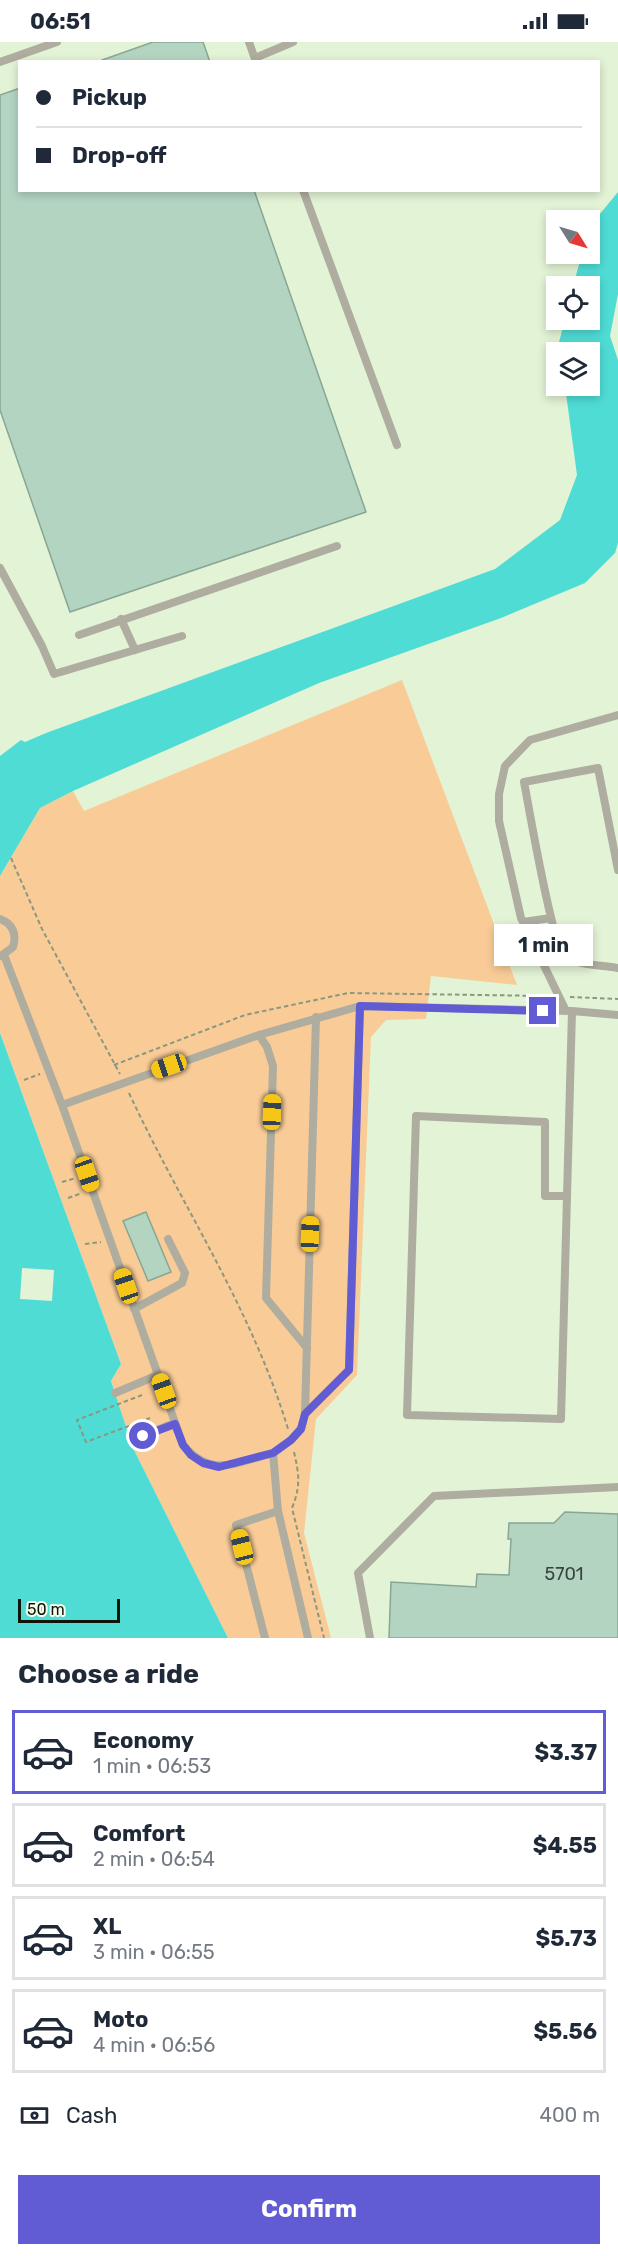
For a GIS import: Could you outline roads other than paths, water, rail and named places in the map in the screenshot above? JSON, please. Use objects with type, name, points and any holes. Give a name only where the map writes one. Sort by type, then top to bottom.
[{"type":"lane","points":[[0,62],[57,42]]},
{"type":"lane","points":[[249,42],[255,60],[293,42]]},
{"type":"lane","points":[[304,192],[398,445]]},
{"type":"lane","points":[[79,635],[337,546]]},
{"type":"lane","points":[[0,568],[42,646],[54,674],[182,636]]},
{"type":"lane","points":[[121,619],[135,650]]},
{"type":"lane","points":[[567,1196],[545,1196],[545,1122],[416,1116],[407,1415],[561,1419],[567,1196],[569,1011],[523,922],[499,820],[499,794],[505,766],[530,740],[618,715]]},
{"type":"lane","points":[[618,870],[598,768],[524,782],[551,918],[563,956],[577,962],[618,968]]},
{"type":"lane","points":[[523,922],[551,918]]},
{"type":"lane","points":[[0,919],[10,924],[15,935],[13,947],[2,956],[62,1105],[183,1445],[191,1455],[203,1463],[219,1467],[273,1453],[291,1440],[301,1429],[305,1414],[316,1017]]},
{"type":"lane","points":[[62,1105],[259,1035],[360,1006],[569,1011],[618,1015]]},
{"type":"lane","points":[[305,1414],[349,1370],[360,1006]]},
{"type":"lane","points":[[259,1035],[267,1047],[273,1066],[266,1298],[307,1348]]},
{"type":"lane","points":[[134,1309],[182,1283],[185,1273],[168,1239]]},
{"type":"lane","points":[[115,1393],[158,1375]]},
{"type":"lane","points":[[131,1440],[175,1424]]},
{"type":"lane","points":[[273,1453],[278,1511],[308,1638]]},
{"type":"lane","points":[[370,1638],[358,1573],[434,1496],[618,1487]]},
{"type":"lane","points":[[265,1638],[236,1524],[278,1511]]},
{"type":"water","points":[[618,192],[618,294],[610,336],[618,360],[618,543],[615,553],[585,583],[501,618],[319,683],[73,791],[40,808],[0,876],[0,756],[21,740],[25,742],[495,569],[560,520],[577,475],[566,396],[600,396],[600,342],[559,342],[562,330],[600,330],[600,276],[576,276],[579,264],[600,264],[600,214]]},
{"type":"water","points":[[0,1033],[121,1364],[111,1381],[133,1448],[228,1638],[0,1638]]}]
